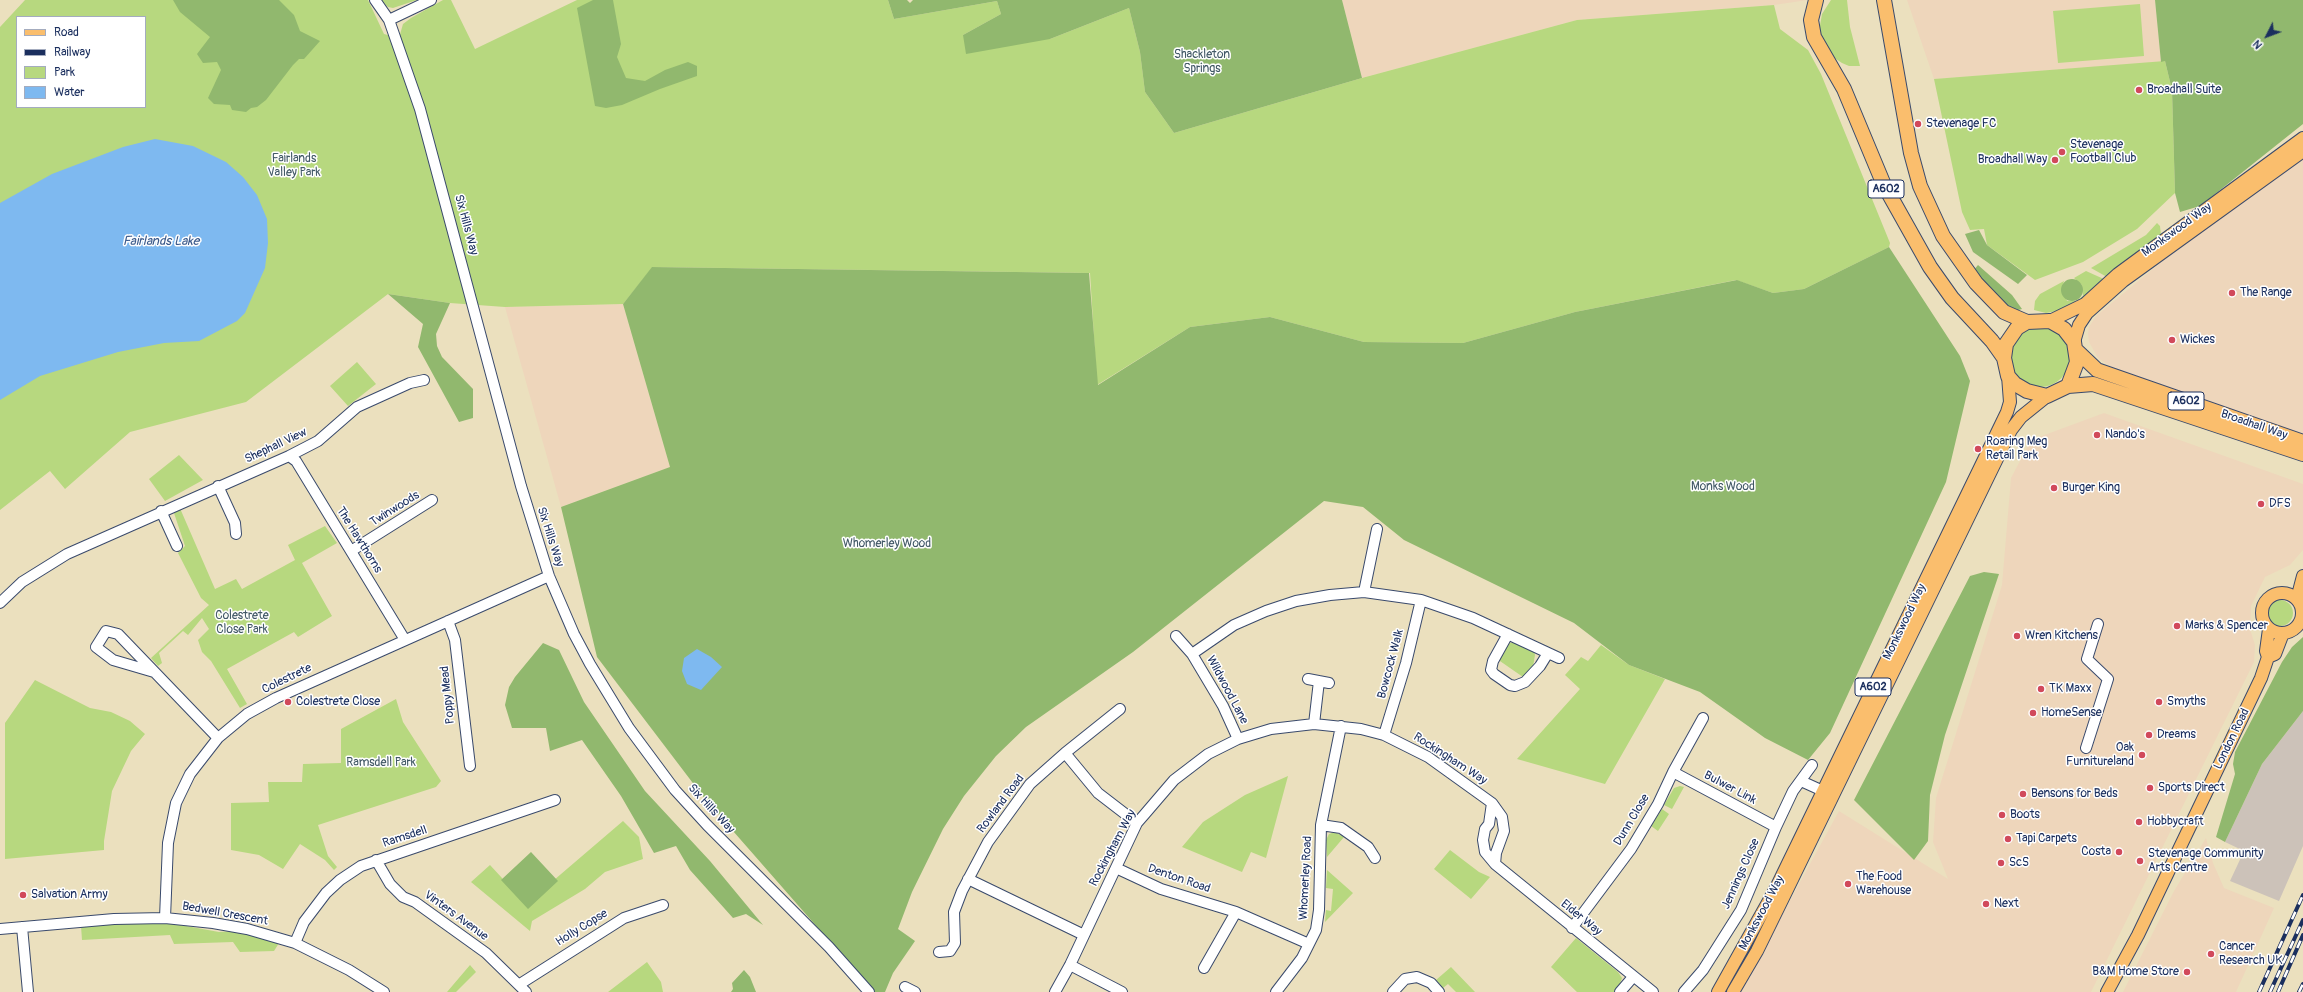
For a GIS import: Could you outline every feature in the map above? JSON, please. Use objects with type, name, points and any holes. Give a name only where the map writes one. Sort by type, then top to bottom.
[{"type":"highway","name":"A602","points":[[1816,0],[1811,20],[1814,37],[1844,89],[1884,185],[1930,267],[1952,298],[1992,341],[2004,358]]},
{"type":"highway","name":"A602","points":[[1884,0],[1911,153],[1920,186],[1944,236],[1976,283],[2004,312],[2027,322]]},
{"type":"highway","points":[[2050,321],[2064,329],[2075,346],[2076,362],[2068,386],[2047,396],[2027,391],[2008,376],[2004,358],[2006,344],[2011,334],[2027,322],[2050,321]]},
{"type":"highway","name":"Broadhall Way","points":[[2075,346],[2097,370],[2303,442]]},
{"type":"highway","name":"Broadhall Way","points":[[2068,386],[2092,384],[2303,454]]},
{"type":"main road","name":"Monkswood Way","points":[[2050,321],[2085,304],[2118,274],[2303,138]]},
{"type":"main road","name":"Monkswood Way","points":[[2075,346],[2079,325],[2088,313],[2123,281],[2303,151]]},
{"type":"main road","name":"Monkswood Way","points":[[1718,992],[1775,890],[2007,412],[2010,402],[2008,376]]},
{"type":"main road","name":"Monkswood Way","points":[[1733,992],[1764,937],[2011,430],[2031,407],[2047,396]]},
{"type":"main road","points":[[2282,592],[2288,593],[2297,599],[2301,606],[2301,620],[2293,630],[2283,633],[2269,629],[2262,620],[2262,606],[2269,597],[2282,592],[2302,578]]},
{"type":"main road","points":[[2297,599],[2301,590],[2302,578]]},
{"type":"main road","name":"London Road","points":[[2107,992],[2138,934],[2258,685],[2268,657],[2266,651],[2269,629]]},
{"type":"main road","name":"London Road","points":[[2268,657],[2275,654],[2283,633]]},
{"type":"street","name":"Six Hills Way","points":[[375,0],[389,20],[435,161],[521,486],[549,576],[568,622],[612,702],[645,751],[707,825],[829,947],[869,992]]},
{"type":"street","points":[[389,20],[431,0]]},
{"type":"street","name":"Shephall View","points":[[0,603],[22,582],[61,558],[161,511],[289,456],[318,441],[358,407],[410,383],[424,380]]},
{"type":"street","name":"The Hawthorns","points":[[289,456],[296,461],[405,640]]},
{"type":"street","points":[[218,486],[235,523],[236,534]]},
{"type":"street","name":"Twinwoods","points":[[351,551],[432,500]]},
{"type":"street","points":[[161,511],[177,546]]},
{"type":"street","points":[[1364,592],[1377,529]]},
{"type":"street","name":"Colestrete","points":[[165,918],[168,844],[176,803],[190,774],[218,738],[247,714],[276,698],[549,576]]},
{"type":"street","name":"Wildwood Lane","points":[[1192,654],[1234,625],[1266,611],[1296,601],[1330,595],[1364,592],[1421,600],[1447,607],[1559,658]]},
{"type":"street","name":"Bowcock Walk","points":[[1384,735],[1406,663],[1421,600]]},
{"type":"street","name":"Poppy Mead","points":[[448,621],[456,640],[470,766]]},
{"type":"street","points":[[2086,748],[2108,679],[2087,659],[2098,624]]},
{"type":"street","points":[[154,672],[113,660],[102,654],[96,647],[106,631],[118,634],[218,738]]},
{"type":"street","points":[[1508,634],[1493,661],[1491,670],[1510,686],[1515,686],[1525,682],[1540,666],[1548,652]]},
{"type":"street","name":"Wildwood Lane","points":[[1176,636],[1192,654],[1224,706],[1238,739]]},
{"type":"street","points":[[1308,679],[1330,683]]},
{"type":"street","points":[[1314,724],[1319,681]]},
{"type":"street","name":"Rowland Road","points":[[938,952],[950,951],[955,943],[954,912],[968,879],[988,842],[1012,807],[1030,784],[1065,753],[1120,709]]},
{"type":"street","name":"Dunn Close","points":[[1572,928],[1631,849],[1658,804],[1673,772],[1703,718]]},
{"type":"street","name":"Rockingham Way","points":[[1055,992],[1070,965],[1138,823],[1174,780],[1190,766],[1208,754],[1238,739],[1271,729],[1314,724],[1341,726],[1384,735],[1428,757],[1492,803]]},
{"type":"street","name":"Whomerley Road","points":[[1276,992],[1292,973],[1316,930],[1319,910],[1321,824],[1341,726]]},
{"type":"street","points":[[1065,753],[1098,794],[1138,823]]},
{"type":"street","name":"Jennings Close","points":[[1684,992],[1703,970],[1741,910],[1793,791],[1812,765]]},
{"type":"street","name":"Bulwer Link","points":[[1673,772],[1776,827]]},
{"type":"street","points":[[1801,781],[1823,791]]},
{"type":"street","name":"Ramsdell","points":[[295,943],[304,922],[326,894],[343,878],[376,860],[555,800]]},
{"type":"street","points":[[1492,803],[1504,823],[1504,831],[1495,864]]},
{"type":"street","name":"Elder Way","points":[[1492,803],[1489,824],[1485,829],[1483,840],[1485,852],[1495,864],[1572,928],[1653,992]]},
{"type":"street","name":"Whomerley Road","points":[[1321,824],[1341,828],[1368,847],[1375,858]]},
{"type":"street","name":"Vinters Avenue","points":[[376,860],[390,884],[403,897],[415,902],[474,945],[523,988]]},
{"type":"street","name":"Denton Road","points":[[1116,868],[1161,889],[1236,912],[1309,944]]},
{"type":"street","points":[[968,879],[1084,935]]},
{"type":"street","name":"Holly Copse","points":[[523,988],[620,920],[663,905]]},
{"type":"street","points":[[1204,968],[1236,912]]},
{"type":"street","name":"Bedwell Crescent","points":[[0,929],[114,919],[185,918],[247,929],[295,943],[349,970],[384,992]]},
{"type":"street","points":[[22,927],[28,992]]},
{"type":"street","points":[[1070,965],[1122,992]]},
{"type":"street","points":[[1393,992],[1405,979],[1417,977],[1430,983],[1439,992]]},
{"type":"street","points":[[1620,992],[1633,977]]},
{"type":"street","points":[[905,987],[915,992]]},
{"type":"shaded area","points":[[1342,0],[1808,0],[1774,5],[1577,20],[1362,78]]},
{"type":"shaded area","points":[[1907,0],[2155,0],[2161,62],[1934,79]]},
{"type":"shaded area","points":[[2303,158],[2303,434],[2114,369],[2098,358],[2089,342],[2088,334],[2089,327],[2096,316],[2165,259]]},
{"type":"shaded area","points":[[623,304],[670,467],[561,507],[505,307]]},
{"type":"shaded area","points":[[2104,413],[2303,484],[2303,550],[2290,565],[2265,577],[2251,606],[2250,629],[2255,645],[2254,662],[2091,992],[1740,992],[1839,811],[1948,879],[1933,842],[1936,798],[2002,585],[2011,478],[2031,440]]},
{"type":"shaded area","points":[[2303,711],[2303,846],[2279,901],[2230,881],[2244,851],[2225,842],[2262,764]]},
{"type":"shaded area","points":[[2206,838],[2213,863],[2224,888],[2274,908],[2236,992],[2123,992],[2174,891]]},
{"type":"green space","name":"Fairlands Valley Park","points":[[25,0],[368,0],[384,34],[399,38],[403,24],[411,18],[443,0],[451,0],[475,49],[577,0],[888,0],[894,19],[997,1],[1001,14],[963,35],[1050,39],[1129,8],[1140,52],[1145,92],[1174,133],[1362,78],[1577,20],[1774,5],[1780,29],[1808,50],[1821,74],[1890,243],[1889,247],[1804,289],[1773,293],[1736,280],[1575,312],[1463,343],[1364,342],[1270,317],[1190,327],[1097,385],[1090,273],[653,267],[623,304],[505,307],[450,303],[388,294],[246,402],[130,432],[65,489],[50,471],[0,510],[0,27]]},
{"type":"green space","points":[[173,0],[279,0],[294,15],[300,31],[320,41],[304,59],[299,59],[293,65],[266,100],[257,107],[251,108],[246,112],[232,110],[230,105],[214,104],[208,98],[221,70],[217,62],[203,63],[197,54],[210,37],[180,12]]},
{"type":"green space","points":[[380,0],[417,0],[393,8],[388,7]]},
{"type":"green space","points":[[593,0],[613,0],[621,44],[617,57],[626,78],[645,81],[665,70],[688,62],[697,66],[697,76],[660,89],[622,105],[606,108],[595,106],[577,8]]},
{"type":"green space","name":"Shackleton Springs","points":[[888,0],[907,0],[910,3],[913,0],[1342,0],[1362,78],[1174,133],[1145,92],[1140,52],[1129,8],[1050,39],[966,54],[963,35],[1001,14],[997,1],[894,19]]},
{"type":"green space","points":[[1831,0],[1847,0],[1850,27],[1860,66],[1849,66],[1842,63],[1833,57],[1822,41],[1819,31],[1822,14]]},
{"type":"green space","points":[[2155,0],[2303,0],[2303,124],[2200,206],[2180,212],[2175,193],[2172,90],[2165,61],[2161,62]]},
{"type":"green space","points":[[2140,4],[2144,56],[2058,63],[2053,11]]},
{"type":"green space","name":"Stevenage Football Club","points":[[2165,61],[2172,90],[2175,193],[2137,229],[2083,262],[2035,280],[1987,245],[1984,229],[1970,230],[1962,212],[1934,79]]},
{"type":"green space","points":[[2157,223],[2160,226],[2161,235],[2107,277],[2091,268],[2146,235]]},
{"type":"green space","points":[[1979,230],[1987,245],[2027,275],[2018,284],[1973,252],[1965,234]]},
{"type":"green space","points":[[1889,247],[1960,356],[1970,381],[1946,482],[1830,733],[1808,760],[1765,738],[1700,692],[1629,665],[1574,623],[1404,540],[1363,507],[1324,501],[1133,652],[1026,727],[996,756],[964,796],[943,829],[912,892],[898,929],[915,941],[893,973],[885,992],[874,992],[705,799],[597,657],[561,507],[670,467],[623,304],[652,267],[1089,273],[1098,385],[1190,327],[1270,317],[1364,342],[1463,343],[1575,312],[1737,280],[1773,293],[1804,289]]},
{"type":"green space","points":[[1978,265],[2012,295],[2022,309],[2015,311],[2005,307],[1973,271]]},
{"type":"green space","points":[[2086,271],[2106,280],[2087,298],[2068,309],[2046,313],[2034,310],[2035,301],[2040,294],[2064,281],[2062,287],[2067,301],[2076,301],[2083,296],[2082,285],[2074,278]]},
{"type":"green space","points":[[2072,279],[2080,282],[2083,290],[2080,298],[2072,301],[2064,298],[2061,290],[2064,282]]},
{"type":"green space","points":[[388,294],[450,303],[436,334],[437,346],[442,357],[473,389],[473,418],[459,422],[418,347],[423,324]]},
{"type":"green space","points":[[2034,327],[2046,327],[2057,332],[2065,340],[2070,351],[2068,369],[2057,382],[2046,387],[2034,387],[2023,382],[2015,374],[2010,363],[2010,351],[2015,340],[2023,332]]},
{"type":"green space","points":[[357,362],[376,384],[348,406],[330,386]]},
{"type":"green space","points":[[179,455],[203,480],[165,501],[149,479]]},
{"type":"green space","name":"Colestrete Close Park","points":[[179,506],[215,589],[236,579],[242,589],[295,560],[288,545],[325,526],[337,543],[302,563],[332,616],[298,637],[294,632],[227,669],[247,704],[240,708],[211,661],[202,652],[198,640],[209,629],[202,618],[188,635],[183,631],[159,653],[162,663],[158,666],[151,658],[209,605],[201,598],[178,553],[185,546],[173,510]]},
{"type":"green space","points":[[1984,572],[1999,574],[1945,735],[1930,795],[1928,841],[1914,860],[1854,800],[1970,576]]},
{"type":"green space","points":[[2280,600],[2289,604],[2293,613],[2289,622],[2280,626],[2271,622],[2267,613],[2271,604]]},
{"type":"green space","points":[[2303,637],[2303,711],[2262,764],[2225,842],[2216,837],[2235,774],[2233,764],[2235,752],[2282,662],[2292,647]]},
{"type":"green space","points":[[1516,641],[1533,649],[1535,655],[1533,667],[1523,677],[1497,659],[1508,644]]},
{"type":"green space","points":[[543,643],[559,650],[584,702],[645,791],[710,861],[763,925],[746,914],[733,918],[690,870],[676,846],[654,853],[621,796],[582,740],[550,751],[546,728],[512,728],[505,705],[509,687],[515,677]]},
{"type":"green space","points":[[1601,645],[1629,665],[1665,679],[1605,784],[1517,759],[1580,689],[1565,675],[1581,657],[1588,661]]},
{"type":"green space","points":[[35,680],[90,708],[111,712],[130,721],[145,734],[131,751],[112,791],[104,841],[104,850],[5,859],[5,723]]},
{"type":"green space","name":"Ramsdell Park","points":[[396,699],[403,722],[441,781],[436,787],[318,825],[328,856],[337,867],[334,870],[325,860],[300,844],[283,869],[259,855],[231,850],[231,803],[269,802],[268,782],[302,782],[303,764],[341,763],[341,729]]},
{"type":"green space","points":[[1288,776],[1266,858],[1251,852],[1242,872],[1182,847],[1203,822],[1245,795]]},
{"type":"green space","points":[[1680,786],[1684,787],[1672,809],[1664,805],[1674,788]]},
{"type":"green space","points":[[1662,809],[1669,814],[1658,831],[1651,826]]},
{"type":"green space","points":[[623,821],[639,837],[643,859],[605,872],[585,889],[532,921],[530,931],[471,882],[490,865],[526,904]]},
{"type":"green space","points":[[1335,832],[1344,837],[1327,857],[1326,840],[1329,834]]},
{"type":"green space","points":[[1450,850],[1479,872],[1490,877],[1471,899],[1434,869]]},
{"type":"green space","points":[[531,852],[558,881],[528,909],[501,880]]},
{"type":"green space","points":[[1327,870],[1353,893],[1325,922],[1326,910],[1331,911],[1333,889],[1326,888]]},
{"type":"green space","points":[[164,922],[219,932],[235,931],[279,943],[274,951],[240,952],[233,942],[174,944],[170,935],[82,940],[81,926]]},
{"type":"green space","points":[[1576,938],[1618,972],[1622,978],[1617,992],[1577,992],[1551,967]]},
{"type":"green space","points":[[647,962],[661,982],[663,992],[608,992]]},
{"type":"green space","points":[[470,965],[476,972],[456,992],[447,992]]},
{"type":"green space","points":[[1451,967],[1475,992],[1456,992],[1448,984],[1443,988],[1436,980]]},
{"type":"green space","points":[[744,970],[750,977],[756,992],[731,992],[733,989],[732,983]]},
{"type":"water","name":"Fairlands Lake","points":[[155,139],[193,146],[226,162],[243,177],[257,195],[267,219],[268,243],[265,268],[245,313],[237,321],[199,341],[164,343],[118,352],[40,376],[0,400],[0,203],[52,174],[123,147]]},
{"type":"water","points":[[697,649],[711,657],[722,667],[701,690],[687,684],[682,671],[684,658]]},
{"type":"railway","points":[[2259,992],[2303,895]]},
{"type":"railway","points":[[2270,992],[2303,920]]},
{"type":"railway","points":[[2278,992],[2303,935]]},
{"type":"railway","points":[[2299,992],[2303,984]]},
{"type":"place","name":"Broadhall Suite","points":[[2139,90]]},
{"type":"place","name":"Stevenage FC","points":[[1918,124]]},
{"type":"place","name":"Stevenage Football Club","points":[[2062,152]]},
{"type":"place","name":"Broadhall Way","points":[[2055,160]]},
{"type":"place","name":"The Range","points":[[2232,293]]},
{"type":"place","name":"Wickes","points":[[2172,340]]},
{"type":"place","name":"Nando's","points":[[2097,435]]},
{"type":"place","name":"Roaring Meg Retail Park","points":[[1978,449]]},
{"type":"place","name":"Burger King","points":[[2054,488]]},
{"type":"place","name":"DFS","points":[[2261,504]]},
{"type":"place","name":"Marks & Spencer","points":[[2177,626]]},
{"type":"place","name":"Wren Kitchens","points":[[2017,636]]},
{"type":"place","name":"TK Maxx","points":[[2041,689]]},
{"type":"place","name":"Colestrete Close","points":[[288,702]]},
{"type":"place","name":"Smyths","points":[[2159,702]]},
{"type":"place","name":"HomeSense","points":[[2033,713]]},
{"type":"place","name":"Dreams","points":[[2149,735]]},
{"type":"place","name":"Oak Furnitureland","points":[[2142,755]]},
{"type":"place","name":"Sports Direct","points":[[2150,788]]},
{"type":"place","name":"Bensons for Beds","points":[[2023,794]]},
{"type":"place","name":"Boots","points":[[2002,815]]},
{"type":"place","name":"Hobbycraft","points":[[2139,822]]},
{"type":"place","name":"Tapi Carpets","points":[[2008,839]]},
{"type":"place","name":"Costa","points":[[2119,852]]},
{"type":"place","name":"Stevenage Community Arts Centre","points":[[2140,861]]},
{"type":"place","name":"ScS","points":[[2001,863]]},
{"type":"place","name":"The Food Warehouse","points":[[1848,884]]},
{"type":"place","name":"Salvation Army","points":[[23,895]]},
{"type":"place","name":"Next","points":[[1986,904]]},
{"type":"place","name":"Cancer Research UK","points":[[2211,954]]},
{"type":"place","name":"B&M Home Store","points":[[2187,972]]},
{"type":"park label","name":"Monks Wood","points":[[1723,487]]},
{"type":"park label","name":"Whomerley Wood","points":[[887,544]]}]
